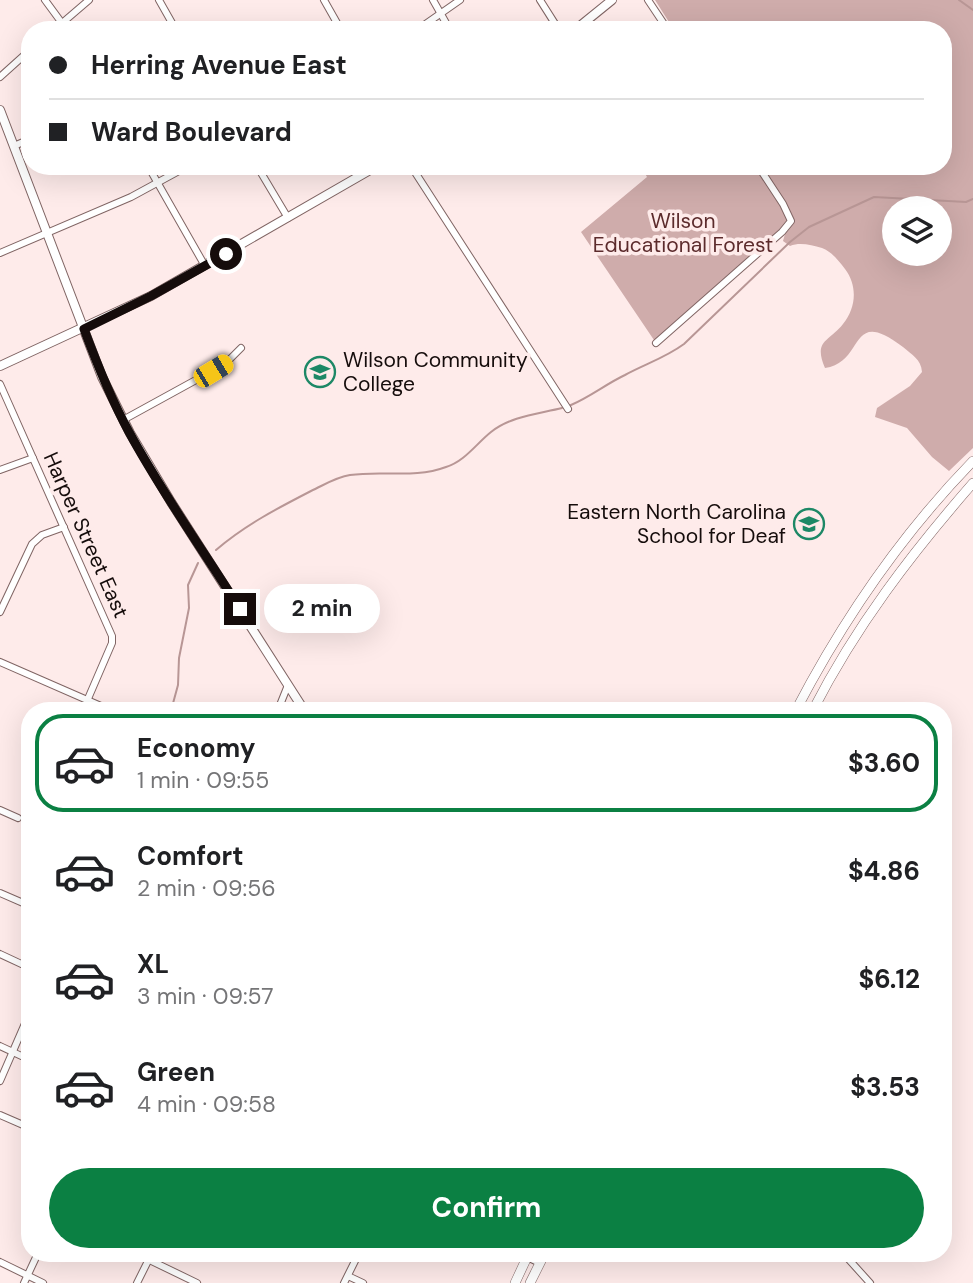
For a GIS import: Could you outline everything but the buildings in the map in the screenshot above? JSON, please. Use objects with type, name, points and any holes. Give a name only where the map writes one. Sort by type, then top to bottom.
[{"type":"highway","points":[[800,702],[862,597],[920,522],[973,461]]},
{"type":"highway","points":[[817,702],[874,606],[923,541],[973,484]]},
{"type":"highway","points":[[515,1283],[525,1262]]},
{"type":"highway","points":[[530,1283],[540,1264]]},
{"type":"main road","points":[[586,21],[612,0]]},
{"type":"main road","points":[[0,110],[21,164]]},
{"type":"main road","points":[[25,175],[102,377],[123,421],[171,502],[299,702]]},
{"type":"main road","points":[[0,366],[128,308],[362,175]]},
{"type":"street","points":[[45,0],[60,21]]},
{"type":"street","points":[[64,21],[89,0]]},
{"type":"street","points":[[159,0],[171,21]]},
{"type":"street","points":[[324,0],[336,21]]},
{"type":"street","points":[[433,0],[445,21]]},
{"type":"street","points":[[431,21],[460,0]]},
{"type":"street","points":[[540,0],[553,21]]},
{"type":"street","points":[[648,0],[662,21]]},
{"type":"street","points":[[0,76],[21,58]]},
{"type":"street","points":[[14,146],[21,143]]},
{"type":"street","points":[[153,175],[205,266]]},
{"type":"street","points":[[0,253],[48,234],[173,175]]},
{"type":"street","points":[[262,175],[288,218]]},
{"type":"street","points":[[417,175],[568,409]]},
{"type":"street","points":[[656,343],[782,232],[791,221],[764,175]]},
{"type":"street","points":[[123,421],[225,364],[241,348]]},
{"type":"street","name":"Harper Street East","points":[[0,384],[112,636],[112,643],[87,701]]},
{"type":"street","points":[[0,470],[33,458]]},
{"type":"street","points":[[0,611],[32,544],[42,535],[64,527]]},
{"type":"street","points":[[0,662],[87,701]]},
{"type":"street","points":[[281,702],[288,685]]},
{"type":"street","points":[[0,810],[18,818]]},
{"type":"street","points":[[0,893],[21,902]]},
{"type":"street","points":[[0,954],[21,964]]},
{"type":"street","points":[[0,1081],[21,1032]]},
{"type":"street","points":[[0,1046],[21,1056]]},
{"type":"street","points":[[0,1115],[21,1124]]},
{"type":"street","points":[[0,1262],[43,1283]]},
{"type":"street","points":[[23,1283],[34,1262]]},
{"type":"street","points":[[137,1283],[148,1262]]},
{"type":"street","points":[[160,1262],[197,1283]]},
{"type":"street","points":[[354,1262],[346,1279],[363,1283]]},
{"type":"street","points":[[851,1262],[870,1283]]},
{"type":"green space","name":"Wilson Educational Forest","points":[[655,0],[973,0],[973,448],[949,471],[932,457],[907,428],[875,417],[877,408],[910,386],[922,372],[913,355],[886,336],[873,332],[865,334],[838,364],[825,368],[821,352],[824,342],[847,318],[854,297],[849,276],[829,252],[806,244],[790,246],[783,241],[785,234],[656,343],[581,232],[647,177],[646,175],[952,175],[952,21],[668,21]]},
{"type":"waterway","points":[[959,0],[973,10]]},
{"type":"waterway","points":[[571,405],[684,344],[809,227],[874,197],[966,202],[973,199]]},
{"type":"waterway","points":[[216,550],[262,517],[335,479],[362,474],[434,471],[459,461],[491,432],[507,422],[562,408]]},
{"type":"waterway","points":[[173,702],[189,608],[188,585],[198,563]]},
{"type":"place","name":"Wilson Community College","points":[[320,372]]},
{"type":"place","name":"Eastern North Carolina School for Deaf","points":[[809,524]]},
{"type":"route","points":[[226,254],[151,296],[84,329],[102,377],[130,433],[240,609]]}]
